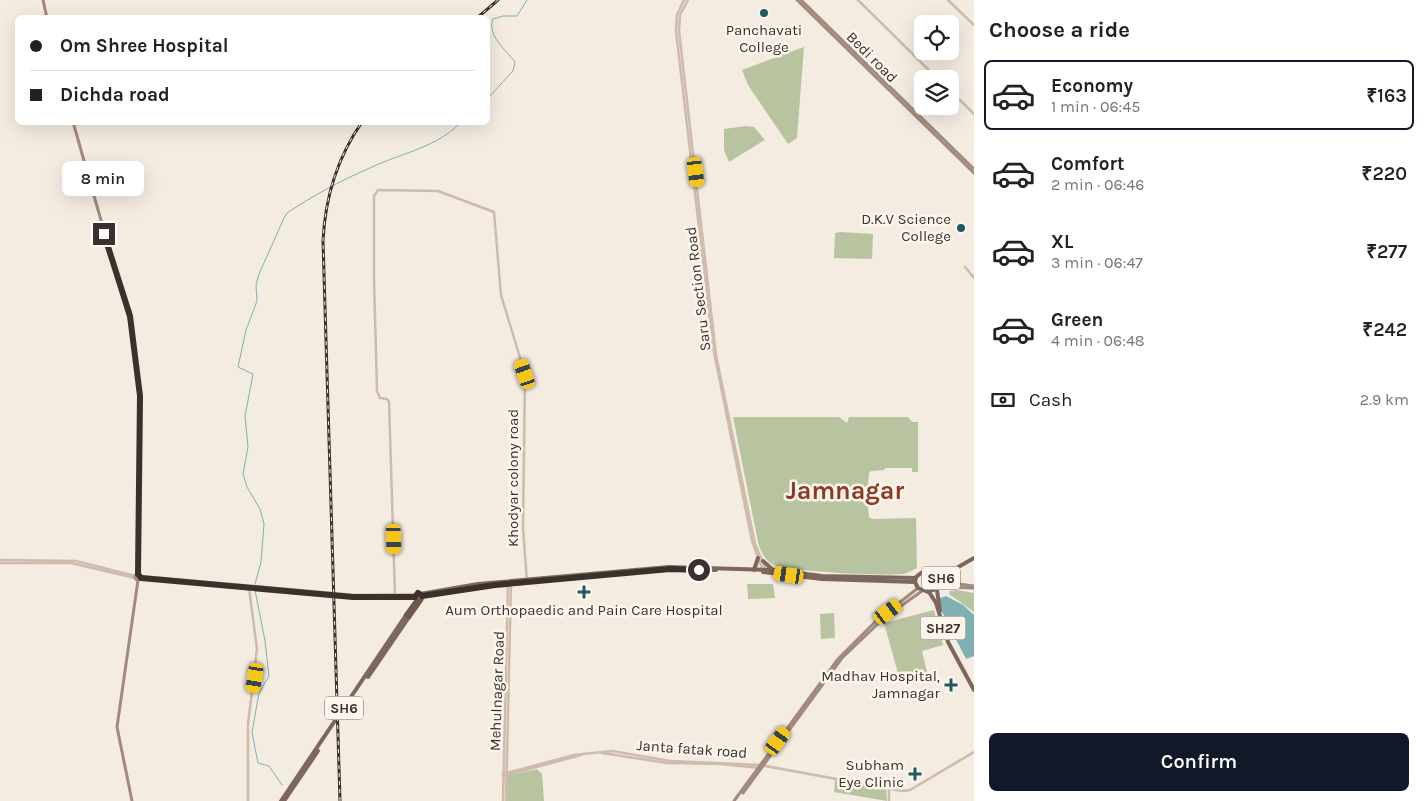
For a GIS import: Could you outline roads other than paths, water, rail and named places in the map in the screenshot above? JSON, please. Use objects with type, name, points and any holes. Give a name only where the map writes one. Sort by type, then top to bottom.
[{"type":"highway","name":"SH6","points":[[408,616],[419,597]]},
{"type":"main road","points":[[43,0],[46,15]]},
{"type":"main road","name":"Bedi road","points":[[797,0],[974,173]]},
{"type":"main road","name":"Bedi road","points":[[803,0],[974,169]]},
{"type":"main road","points":[[74,125],[132,329],[140,398],[138,577],[117,731],[132,801]]},
{"type":"main road","points":[[754,570],[758,558]]},
{"type":"main road","name":"SH6","points":[[915,580],[920,590],[929,592],[936,590],[942,582],[974,559]]},
{"type":"main road","points":[[763,561],[774,570]]},
{"type":"main road","name":"SH6","points":[[527,581],[669,567],[754,570],[822,579],[915,580]]},
{"type":"main road","name":"SH6","points":[[419,597],[451,587],[670,569],[774,570],[822,576],[915,580]]},
{"type":"main road","name":"SH6","points":[[915,580],[921,573],[929,572],[942,582]]},
{"type":"main road","points":[[942,582],[974,587]]},
{"type":"main road","points":[[736,801],[842,658],[884,618],[920,590]]},
{"type":"main road","name":"SH27","points":[[936,590],[944,625],[960,664]]},
{"type":"main road","name":"SH27","points":[[929,592],[936,603],[948,642],[974,690]]},
{"type":"main road","name":"SH6","points":[[282,801],[408,616]]},
{"type":"street","name":"Saru Section Road","points":[[686,0],[677,15],[677,33],[712,338],[752,541],[765,571]]},
{"type":"street","name":"Saru Section Road","points":[[686,0],[680,15],[679,31],[716,347],[755,544],[763,561],[765,571]]},
{"type":"street","points":[[858,0],[929,70]]},
{"type":"street","points":[[948,0],[974,25]]},
{"type":"street","points":[[959,99],[974,114]]},
{"type":"street","name":"Khodyar colony road","points":[[395,595],[389,402],[387,399],[380,398],[377,391],[374,280],[376,191],[438,190],[493,211],[502,304],[525,374],[523,528],[527,581]]},
{"type":"street","points":[[965,267],[974,278]]},
{"type":"street","points":[[0,562],[71,563],[138,577],[305,592]]},
{"type":"street","points":[[138,577],[351,596],[419,597]]},
{"type":"street","name":"Mehulnagar Road","points":[[504,801],[509,582]]},
{"type":"street","points":[[248,801],[248,724],[257,649],[249,588]]},
{"type":"street","points":[[351,596],[395,595],[419,597]]},
{"type":"street","points":[[505,774],[568,758],[604,752],[667,763],[761,767],[910,790],[974,752]]},
{"type":"street","points":[[889,788],[890,801]]},
{"type":"water","points":[[946,596],[963,605],[974,615],[974,656],[966,659],[939,606],[940,598]]},
{"type":"waterway","points":[[490,96],[513,71],[515,62],[495,37],[492,25],[493,19],[503,16],[517,16],[527,0]]},
{"type":"waterway","points":[[255,584],[261,562],[264,524],[260,509],[247,487],[243,474],[248,447],[245,416],[253,374],[238,367],[246,330],[257,301],[256,285],[259,274],[287,213],[350,177],[431,144],[458,125]]},
{"type":"waterway","points":[[255,590],[265,641],[269,676],[259,693],[252,732],[258,763],[269,766],[282,785]]},
{"type":"railway","points":[[480,15],[498,0]]},
{"type":"railway","points":[[340,801],[323,241],[326,209],[334,179],[339,164],[360,125]]},
{"type":"place","name":"Panchavati College","points":[[764,13]]},
{"type":"place","name":"D.K.V Science College","points":[[961,228]]},
{"type":"place","name":"Aum Orthopaedic and Pain Care Hospital","points":[[584,592]]},
{"type":"place","name":"Madhav Hospital, Jamnagar","points":[[951,685]]},
{"type":"place","name":"Subham Eye Clinic","points":[[915,774]]},
{"type":"district","name":"Jamnagar","points":[[845,490]]}]
